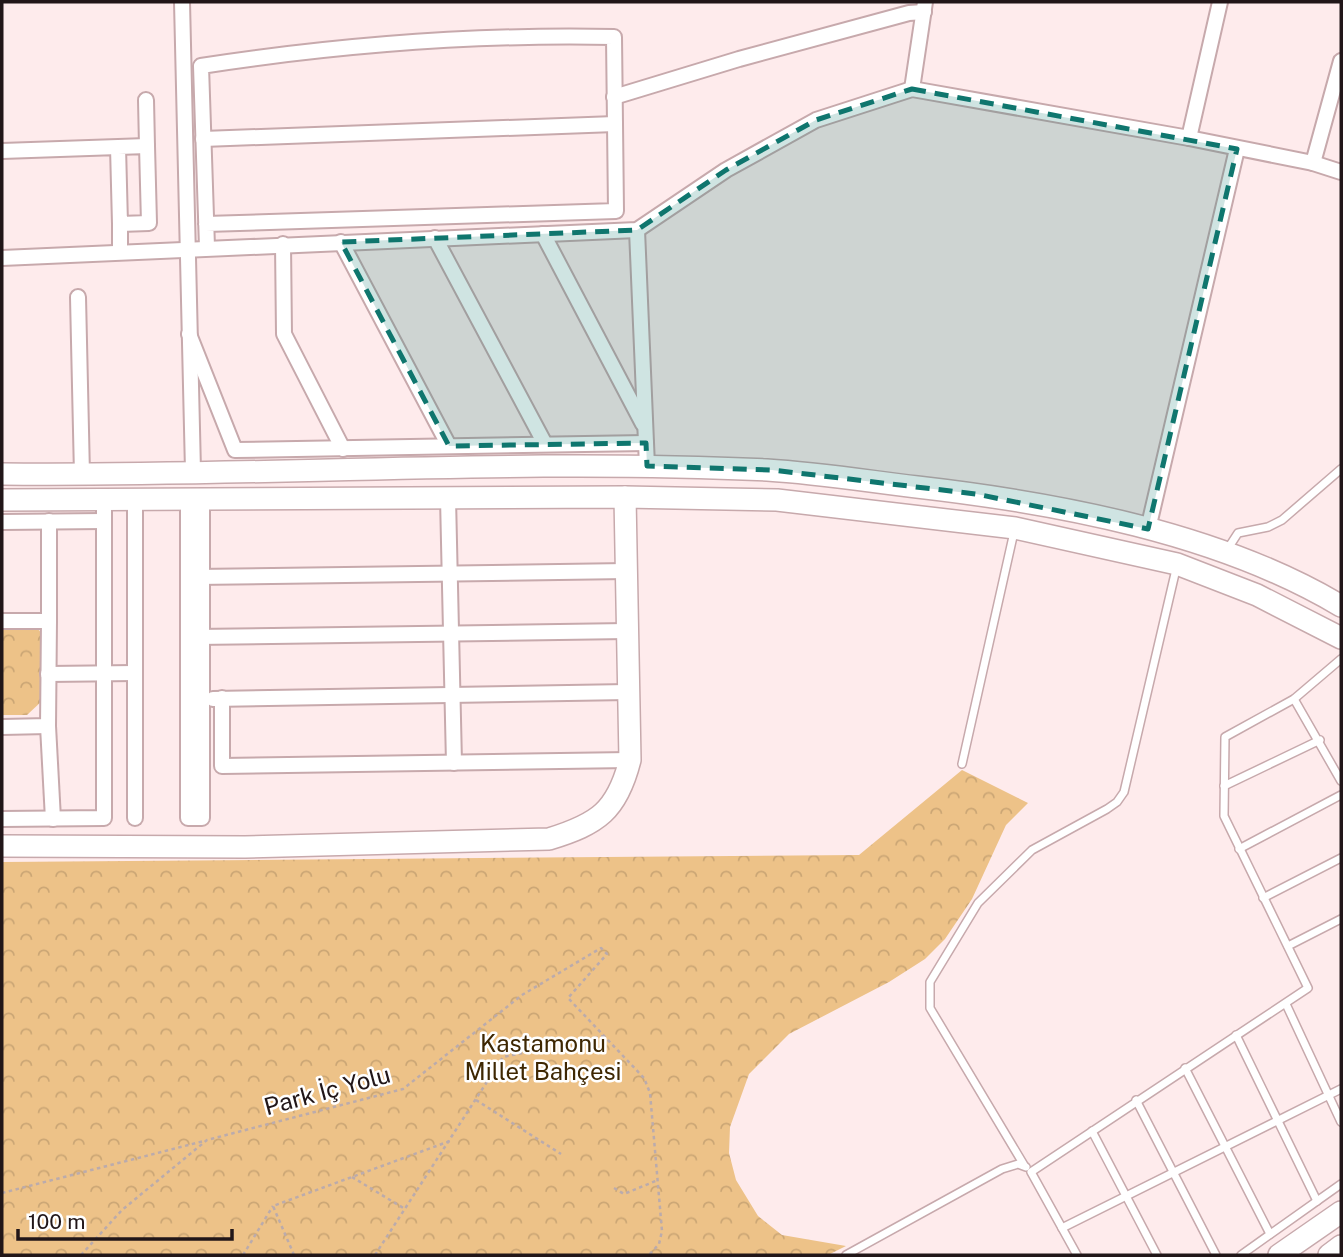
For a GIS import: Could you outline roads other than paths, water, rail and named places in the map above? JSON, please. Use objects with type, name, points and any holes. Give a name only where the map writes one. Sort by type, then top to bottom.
[{"type":"main road","points":[[2,474],[647,466],[772,470],[976,494],[1084,513],[1149,529],[1225,554],[1303,583],[1341,606]]},
{"type":"main road","points":[[2,846],[245,847],[549,839],[578,830],[594,821],[622,790],[629,760],[625,497]]},
{"type":"main road","points":[[2,500],[625,497],[777,500],[1015,528],[1177,564],[1257,595],[1341,638]]},
{"type":"main road","points":[[1279,1255],[1341,1212]]},
{"type":"main road","points":[[1329,1255],[1341,1247]]},
{"type":"street","points":[[182,2],[193,471]]},
{"type":"street","points":[[1189,138],[1220,2]]},
{"type":"street","points":[[912,89],[924,7]]},
{"type":"street","points":[[614,97],[924,7]]},
{"type":"street","points":[[206,224],[615,211],[614,37],[454,38],[298,51],[201,66],[203,138],[206,224],[207,247]]},
{"type":"street","points":[[1313,163],[1341,61]]},
{"type":"street","points":[[2,258],[637,230],[726,170],[816,120],[912,89],[1189,138],[1313,163],[1341,172]]},
{"type":"street","points":[[120,224],[149,223],[146,100]]},
{"type":"street","points":[[203,138],[615,124]]},
{"type":"street","points":[[2,151],[147,146]]},
{"type":"street","points":[[118,147],[120,252]]},
{"type":"street","points":[[1149,529],[1237,149]]},
{"type":"street","points":[[637,230],[647,466]]},
{"type":"street","points":[[542,234],[645,435]]},
{"type":"street","points":[[435,238],[545,444]]},
{"type":"street","points":[[341,242],[449,446]]},
{"type":"street","points":[[283,244],[284,334],[343,449]]},
{"type":"street","points":[[78,297],[82,475]]},
{"type":"street","points":[[189,334],[235,450],[545,444],[645,435]]},
{"type":"street","points":[[448,498],[454,762]]},
{"type":"street","points":[[2,819],[104,818],[104,499]]},
{"type":"street","points":[[135,499],[135,818]]},
{"type":"street","points":[[195,499],[195,699],[202,818],[187,818],[195,699]]},
{"type":"street","points":[[2,522],[104,522]]},
{"type":"street","points":[[49,522],[48,726],[52,819]]},
{"type":"street","points":[[195,578],[626,571]]},
{"type":"street","points":[[2,621],[49,621]]},
{"type":"street","points":[[195,637],[627,631]]},
{"type":"street","points":[[48,674],[135,673]]},
{"type":"street","points":[[195,699],[628,692]]},
{"type":"street","points":[[222,698],[222,766],[629,760]]},
{"type":"street","points":[[2,727],[48,726]]},
{"type":"lane","points":[[1225,554],[1238,533],[1268,527],[1282,520],[1341,468]]},
{"type":"lane","points":[[962,764],[1015,528]]},
{"type":"lane","points":[[1077,1255],[1031,1172],[1024,1165],[930,1008],[930,982],[978,904],[1032,850],[1107,809],[1117,802],[1124,792],[1177,564]]},
{"type":"lane","points":[[1031,1172],[1136,1100],[1305,993],[1308,986],[1224,816],[1225,737],[1294,698],[1340,664]]},
{"type":"lane","points":[[1294,698],[1341,781]]},
{"type":"lane","points":[[1224,786],[1320,740]]},
{"type":"lane","points":[[1240,849],[1341,796]]},
{"type":"lane","points":[[1263,898],[1341,858]]},
{"type":"lane","points":[[1288,946],[1341,919]]},
{"type":"lane","points":[[1286,1004],[1341,1122]]},
{"type":"lane","points":[[1236,1035],[1318,1201]]},
{"type":"lane","points":[[1185,1068],[1270,1234]]},
{"type":"lane","points":[[1062,1228],[1341,1089]]},
{"type":"lane","points":[[1136,1100],[1216,1255]]},
{"type":"lane","points":[[1092,1131],[1157,1255]]},
{"type":"lane","points":[[846,1255],[1002,1168],[1024,1165]]},
{"type":"lane","points":[[1241,1255],[1341,1184]]},
{"type":"park label","name":"Kastamonu Millet Bahçesi","points":[[543,1057]]}]
